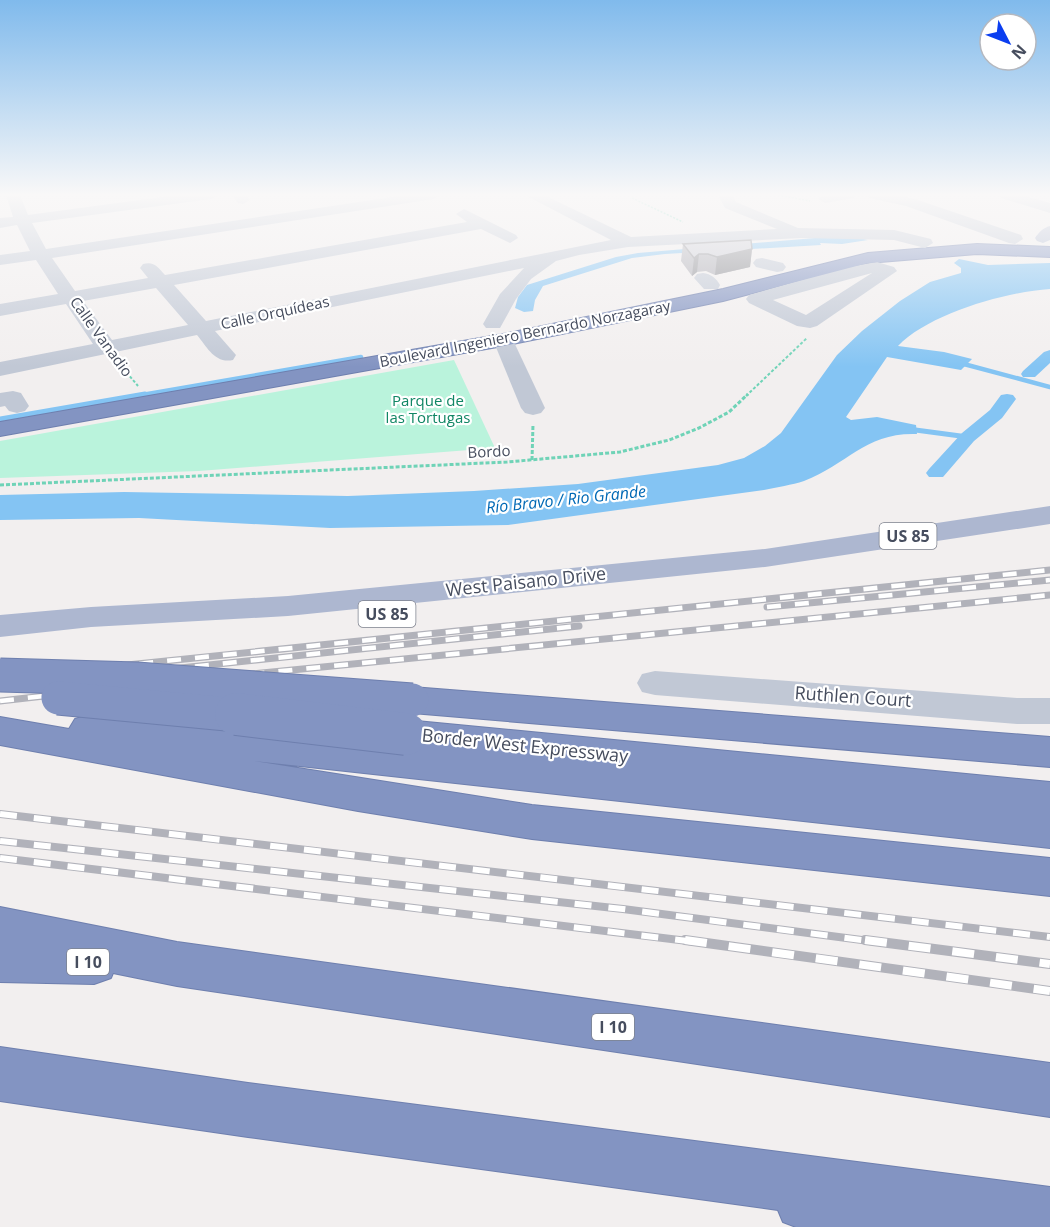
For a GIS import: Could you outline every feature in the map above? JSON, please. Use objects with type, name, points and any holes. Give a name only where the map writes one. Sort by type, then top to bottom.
[{"type":"highway","name":"Boulevard Ingeniero Bernardo Norzagaray","points":[[0,429],[498,332],[712,286],[844,252]]},
{"type":"highway","name":"Boulevard Ingeniero Bernardo Norzagaray","points":[[765,272],[932,252]]},
{"type":"highway","name":"Boulevard Ingeniero Bernardo Norzagaray","points":[[61,399],[498,332]]},
{"type":"highway","points":[[0,675],[137,679],[1050,752]]},
{"type":"highway","name":"Border West Expressway","points":[[0,689],[47,697],[175,707],[400,747],[1050,831]]},
{"type":"highway","name":"Border West Expressway","points":[[0,723],[400,747],[1050,798]]},
{"type":"highway","points":[[0,731],[323,789],[532,822],[1050,878]]},
{"type":"highway","points":[[0,928],[177,964]]},
{"type":"highway","name":"I 10","points":[[0,960],[177,964],[1050,1090]]},
{"type":"highway","points":[[0,1074],[1050,1217]]},
{"type":"highway","points":[[666,1164],[900,1227]]},
{"type":"main road","name":"West Paisano Drive","points":[[0,644],[82,635],[271,625],[770,565],[1050,515]]},
{"type":"main road","name":"West Paisano Drive","points":[[0,626],[91,617],[288,606],[770,565],[1050,537]]},
{"type":"street","points":[[0,260],[54,252]]},
{"type":"street","points":[[134,252],[225,355]]},
{"type":"street","points":[[224,252],[256,281]]},
{"type":"street","points":[[0,310],[323,252]]},
{"type":"street","name":"Calle Orquídeas","points":[[0,369],[200,329],[295,315],[372,294],[575,252]]},
{"type":"street","points":[[319,253],[337,267]]},
{"type":"street","name":"Calle Vanadio","points":[[41,254],[106,347]]},
{"type":"street","name":"Calle Orquídeas","points":[[498,332],[507,298],[525,274],[550,257]]},
{"type":"street","points":[[447,262],[467,275]]},
{"type":"street","points":[[877,267],[888,270],[810,322],[808,328],[756,299],[849,272],[877,267]]},
{"type":"street","points":[[354,280],[390,309]]},
{"type":"street","points":[[712,286],[798,331],[808,328]]},
{"type":"street","points":[[272,296],[295,315]]},
{"type":"street","points":[[498,332],[533,408]]},
{"type":"street","name":"Ruthlen Court","points":[[655,683],[1017,711],[1050,711]]},
{"type":"path","name":"Bordo","points":[[0,485],[532,460],[620,452],[669,440],[699,429],[729,412],[744,400],[808,328]]},
{"type":"path","name":"Calle Vanadio","points":[[106,347],[138,386]]},
{"type":"path","points":[[532,460],[533,408]]},
{"type":"green space","name":"Parque de las Tortugas","points":[[454,360],[495,448],[199,471],[0,478],[0,441]]},
{"type":"water","points":[[695,252],[632,258],[543,286],[535,300],[533,311],[524,312],[515,308],[518,297],[527,285],[616,257],[638,253]]},
{"type":"water","name":"Río Bravo / Rio Grande","points":[[959,259],[988,265],[1050,263],[1050,289],[990,300],[948,315],[912,334],[898,346],[944,352],[972,359],[961,370],[887,357],[846,417],[851,420],[877,417],[916,425],[917,434],[884,438],[804,481],[764,490],[508,525],[330,528],[139,518],[0,520],[0,495],[124,492],[348,496],[474,491],[578,484],[718,465],[744,458],[765,446],[781,433],[837,355],[862,331],[900,301],[930,282],[961,273],[961,268],[954,263]]},
{"type":"building","points":[[689,252],[738,252],[717,257],[699,254],[694,258]]},
{"type":"waterway","points":[[1029,374],[1050,355]]},
{"type":"waterway","points":[[136,396],[361,357]]},
{"type":"waterway","points":[[960,363],[1050,387]]},
{"type":"waterway","points":[[0,419],[145,394]]},
{"type":"waterway","points":[[936,473],[968,437],[996,414],[1007,399]]},
{"type":"waterway","points":[[908,429],[968,437]]},
{"type":"railway","points":[[0,678],[1050,570]]},
{"type":"railway","points":[[767,607],[1050,580]]},
{"type":"railway","points":[[0,701],[150,684],[1050,595]]},
{"type":"railway","points":[[0,687],[579,626]]},
{"type":"railway","points":[[0,814],[1050,937]]},
{"type":"railway","points":[[0,841],[623,909],[877,942]]},
{"type":"railway","points":[[0,858],[696,942]]},
{"type":"railway","points":[[685,940],[1050,991]]},
{"type":"railway","points":[[865,940],[1050,964]]}]
